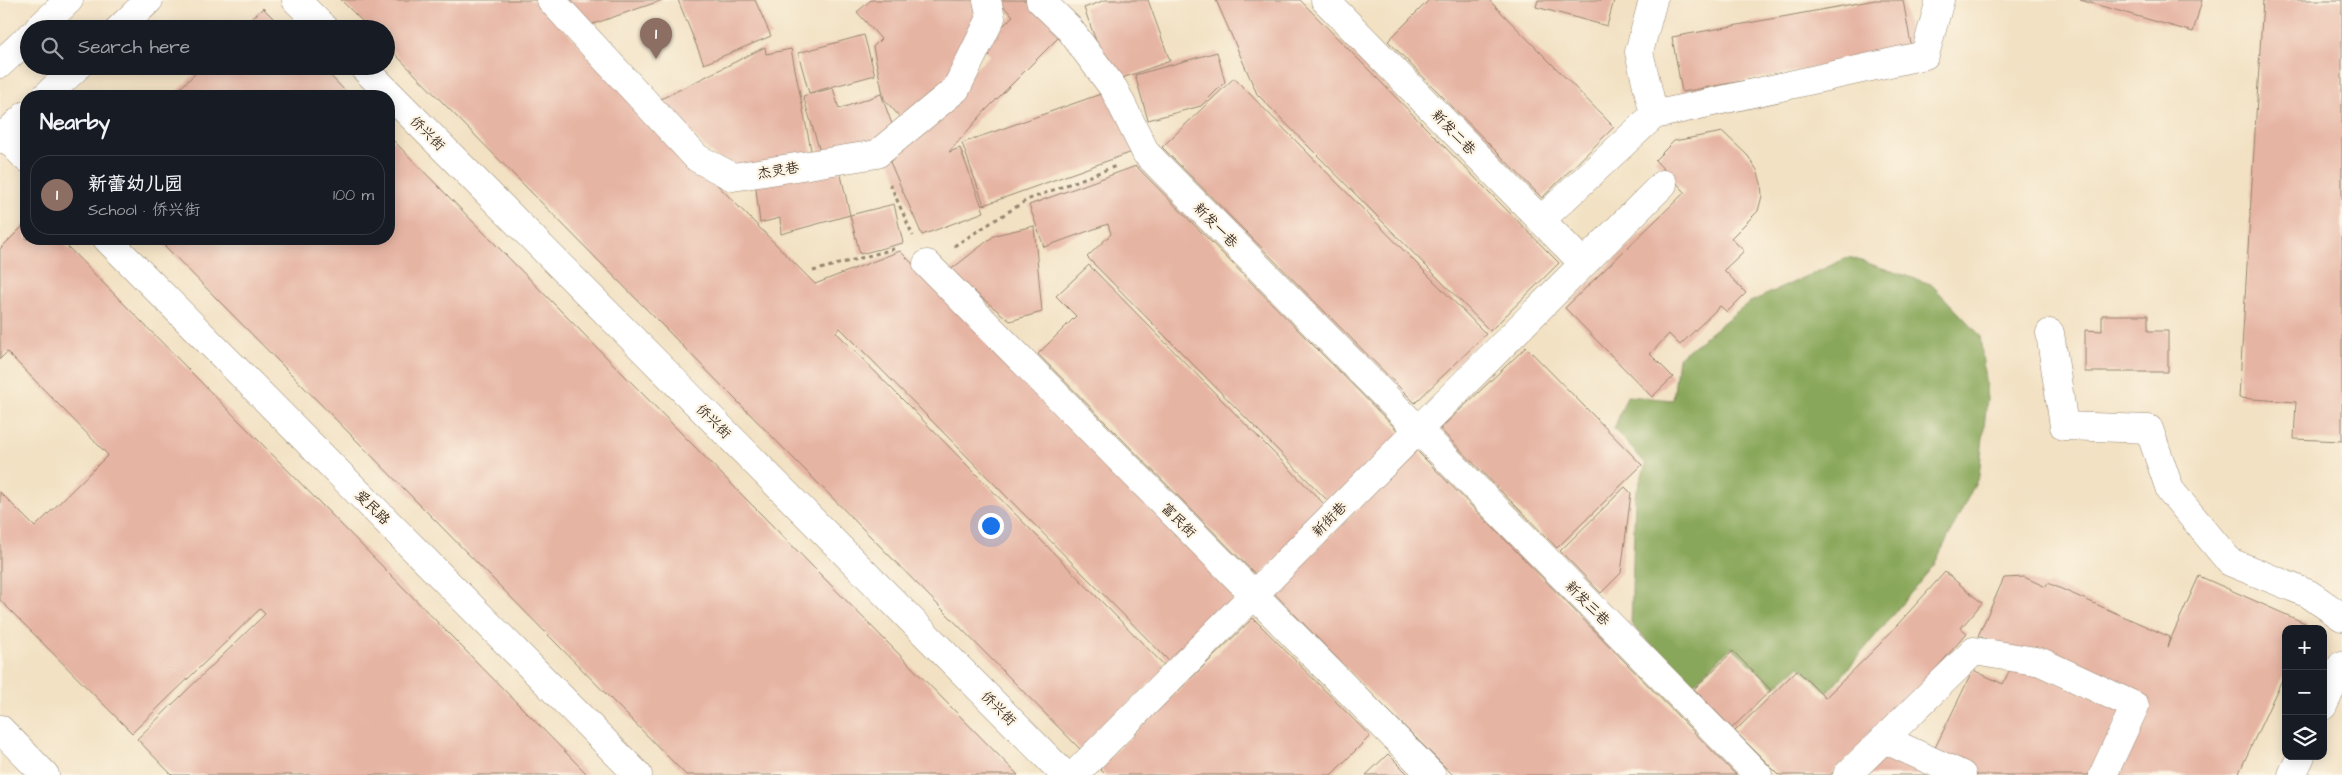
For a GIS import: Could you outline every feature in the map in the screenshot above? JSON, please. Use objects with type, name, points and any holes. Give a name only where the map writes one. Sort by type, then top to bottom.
[{"type":"street","points":[[48,20],[69,0]]},
{"type":"street","points":[[128,20],[149,0]]},
{"type":"street","points":[[296,0],[316,20]]},
{"type":"street","name":"杰灵巷","points":[[551,0],[697,158],[733,177],[877,154]]},
{"type":"street","points":[[877,154],[956,89],[991,18],[986,0]]},
{"type":"street","name":"新发一巷","points":[[1040,0],[1068,27],[1114,88],[1146,154],[1418,430]]},
{"type":"street","name":"新发二巷","points":[[1325,0],[1583,263]]},
{"type":"street","points":[[1653,0],[1639,52],[1654,115]]},
{"type":"street","points":[[1541,220],[1654,115],[1925,55],[1940,0]]},
{"type":"street","points":[[0,64],[20,45]]},
{"type":"street","points":[[52,90],[68,75]]},
{"type":"street","name":"侨兴街","points":[[371,75],[386,90]]},
{"type":"street","name":"侨兴街","points":[[395,99],[1066,775]]},
{"type":"street","points":[[20,120],[2,137],[20,153]]},
{"type":"street","name":"新街巷","points":[[1074,775],[1663,184]]},
{"type":"street","name":"爱民路","points":[[113,245],[638,775]]},
{"type":"street","name":"富民街","points":[[921,253],[1432,775]]},
{"type":"street","points":[[2050,333],[2064,426],[2149,429],[2170,490],[2230,562],[2309,594],[2342,617]]},
{"type":"street","name":"新发三巷","points":[[1418,430],[1758,775]]},
{"type":"street","points":[[1847,775],[1974,651],[2041,662],[2135,706],[2103,775]]},
{"type":"street","points":[[2327,697],[2342,665]]},
{"type":"street","points":[[0,729],[45,775]]},
{"type":"street","points":[[1884,740],[1962,775]]},
{"type":"street","points":[[2292,775],[2299,760]]},
{"type":"path","points":[[877,154],[921,253]]},
{"type":"path","points":[[813,271],[921,253],[1027,200],[1146,154]]},
{"type":"green space","points":[[1849,257],[1931,284],[1980,335],[1987,399],[1979,476],[1934,565],[1828,693],[1799,666],[1775,687],[1732,647],[1691,686],[1631,624],[1635,496],[1646,464],[1614,429],[1627,396],[1673,400],[1678,358],[1748,303]]},
{"type":"building","points":[[341,0],[535,0],[815,284],[900,251],[1239,595],[1170,662],[840,328],[836,332],[1166,667],[1081,750],[395,54],[395,20],[361,20]]},
{"type":"building","points":[[566,0],[663,0],[590,25]]},
{"type":"building","points":[[678,0],[755,0],[771,36],[704,64]]},
{"type":"building","points":[[871,0],[981,0],[988,17],[947,80],[907,125],[884,99],[873,47],[881,39],[857,12]]},
{"type":"building","points":[[996,0],[1032,0],[1064,32],[985,111],[949,152],[960,148],[984,212],[922,235],[886,153],[990,55],[982,47],[1013,16]]},
{"type":"building","points":[[1105,0],[1148,0],[1170,61],[1111,82],[1084,8]]},
{"type":"building","points":[[1216,0],[1300,0],[1559,263],[1490,331],[1257,94]]},
{"type":"building","points":[[1429,0],[1489,0],[1614,127],[1542,198],[1388,41]]},
{"type":"building","points":[[1538,0],[1614,0],[1607,26],[1536,7]]},
{"type":"building","points":[[1875,0],[1903,0],[1912,50],[1682,92],[1672,37]]},
{"type":"building","points":[[2080,0],[2202,0],[2193,32]]},
{"type":"building","points":[[2263,0],[2342,0],[2342,441],[2294,439],[2296,402],[2239,398]]},
{"type":"building","points":[[263,8],[275,20],[250,20]]},
{"type":"building","points":[[864,35],[875,75],[809,93],[798,53]]},
{"type":"building","points":[[765,47],[766,54],[791,49],[813,160],[732,173],[657,101]]},
{"type":"building","points":[[1217,52],[1225,82],[1201,106],[1148,120],[1135,75]]},
{"type":"building","points":[[194,75],[330,75],[344,90],[178,90]]},
{"type":"building","points":[[1234,78],[1486,334],[1415,403],[1162,147]]},
{"type":"building","points":[[833,88],[839,109],[881,94],[896,135],[822,158],[803,96]]},
{"type":"building","points":[[1112,90],[1135,151],[984,205],[962,143]]},
{"type":"building","points":[[1723,132],[1748,156],[1757,170],[1761,183],[1762,196],[1758,211],[1731,238],[1744,251],[1724,270],[1746,293],[1727,312],[1720,306],[1680,345],[1669,334],[1650,354],[1673,377],[1652,397],[1565,308],[1685,192],[1655,160],[1674,141]]},
{"type":"building","points":[[395,142],[1018,775],[686,775],[164,245],[395,245]]},
{"type":"building","points":[[839,166],[850,215],[781,234],[780,218],[760,223],[755,181]]},
{"type":"building","points":[[1136,166],[1403,436],[1332,505],[1087,257],[1111,234],[1108,224],[1044,247],[1029,205]]},
{"type":"building","points":[[894,204],[903,243],[860,254],[850,215]]},
{"type":"building","points":[[1034,226],[1042,312],[1010,321],[949,271],[995,235]]},
{"type":"building","points":[[20,229],[20,245],[66,245],[588,775],[172,775],[137,739],[265,614],[260,609],[132,733],[0,600],[0,492],[35,527],[108,455],[7,352],[0,359],[0,249]]},
{"type":"building","points":[[1089,265],[1328,508],[1258,577],[1038,354],[1076,316],[1056,296]]},
{"type":"building","points":[[2102,315],[2148,315],[2148,331],[2168,331],[2168,372],[2085,372],[2085,330],[2102,331]]},
{"type":"building","points":[[1526,347],[1642,465],[1557,548],[1440,429]]},
{"type":"building","points":[[1417,451],[1736,775],[1453,775],[1356,678],[1273,592]]},
{"type":"building","points":[[1625,487],[1631,493],[1621,573],[1601,593],[1560,551]]},
{"type":"building","points":[[1945,572],[1982,603],[1961,628],[1967,633],[1921,686],[1830,775],[1779,775],[1735,731],[1797,670],[1825,698],[1880,644]]},
{"type":"building","points":[[2199,576],[2307,624],[2282,625],[2282,680],[2238,775],[2109,775],[2142,701],[1978,636],[2004,578],[2024,577],[2046,587],[2048,583],[2170,637],[2167,647]]},
{"type":"building","points":[[1253,618],[1370,736],[1331,775],[1106,775],[1099,768]]},
{"type":"building","points":[[1733,651],[1771,690],[1732,728],[1694,689]]},
{"type":"building","points":[[2012,665],[2127,710],[2096,775],[1977,775],[1932,754],[1973,670],[2003,684]]},
{"type":"building","points":[[1890,749],[1947,775],[1863,775]]},
{"type":"building","points":[[1388,754],[1409,775],[1366,775]]},
{"type":"place","name":"新蕾幼儿园","points":[[656,59]]}]
